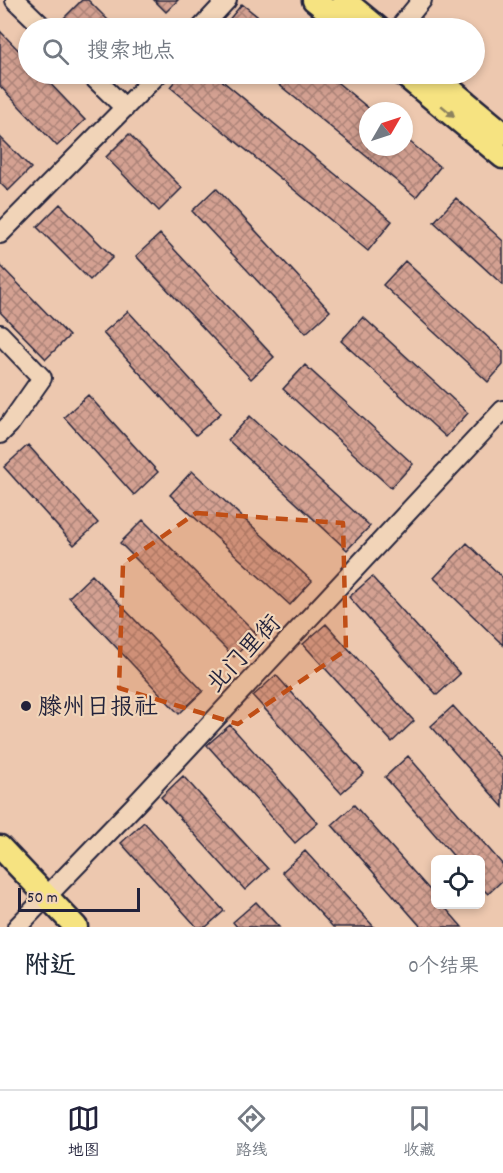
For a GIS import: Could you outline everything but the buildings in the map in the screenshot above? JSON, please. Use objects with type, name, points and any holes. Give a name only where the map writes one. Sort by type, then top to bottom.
[{"type":"main road","points":[[314,0],[336,18]]},
{"type":"main road","points":[[344,0],[366,18]]},
{"type":"main road","points":[[415,84],[503,157]]},
{"type":"main road","points":[[444,84],[503,133]]},
{"type":"main road","points":[[0,847],[76,927]]},
{"type":"street","points":[[15,0],[34,18]]},
{"type":"street","points":[[210,18],[227,0]]},
{"type":"street","points":[[407,18],[422,0]]},
{"type":"street","points":[[100,84],[125,108]]},
{"type":"street","points":[[0,234],[148,84]]},
{"type":"street","points":[[0,334],[42,378],[0,434]]},
{"type":"street","name":"北门里街","points":[[17,927],[48,897],[503,410]]},
{"type":"highlighted area","points":[[196,513],[343,523],[346,650],[238,724],[119,688],[123,564]]},
{"type":"place","name":"滕州日报社","points":[[26,706]]}]
